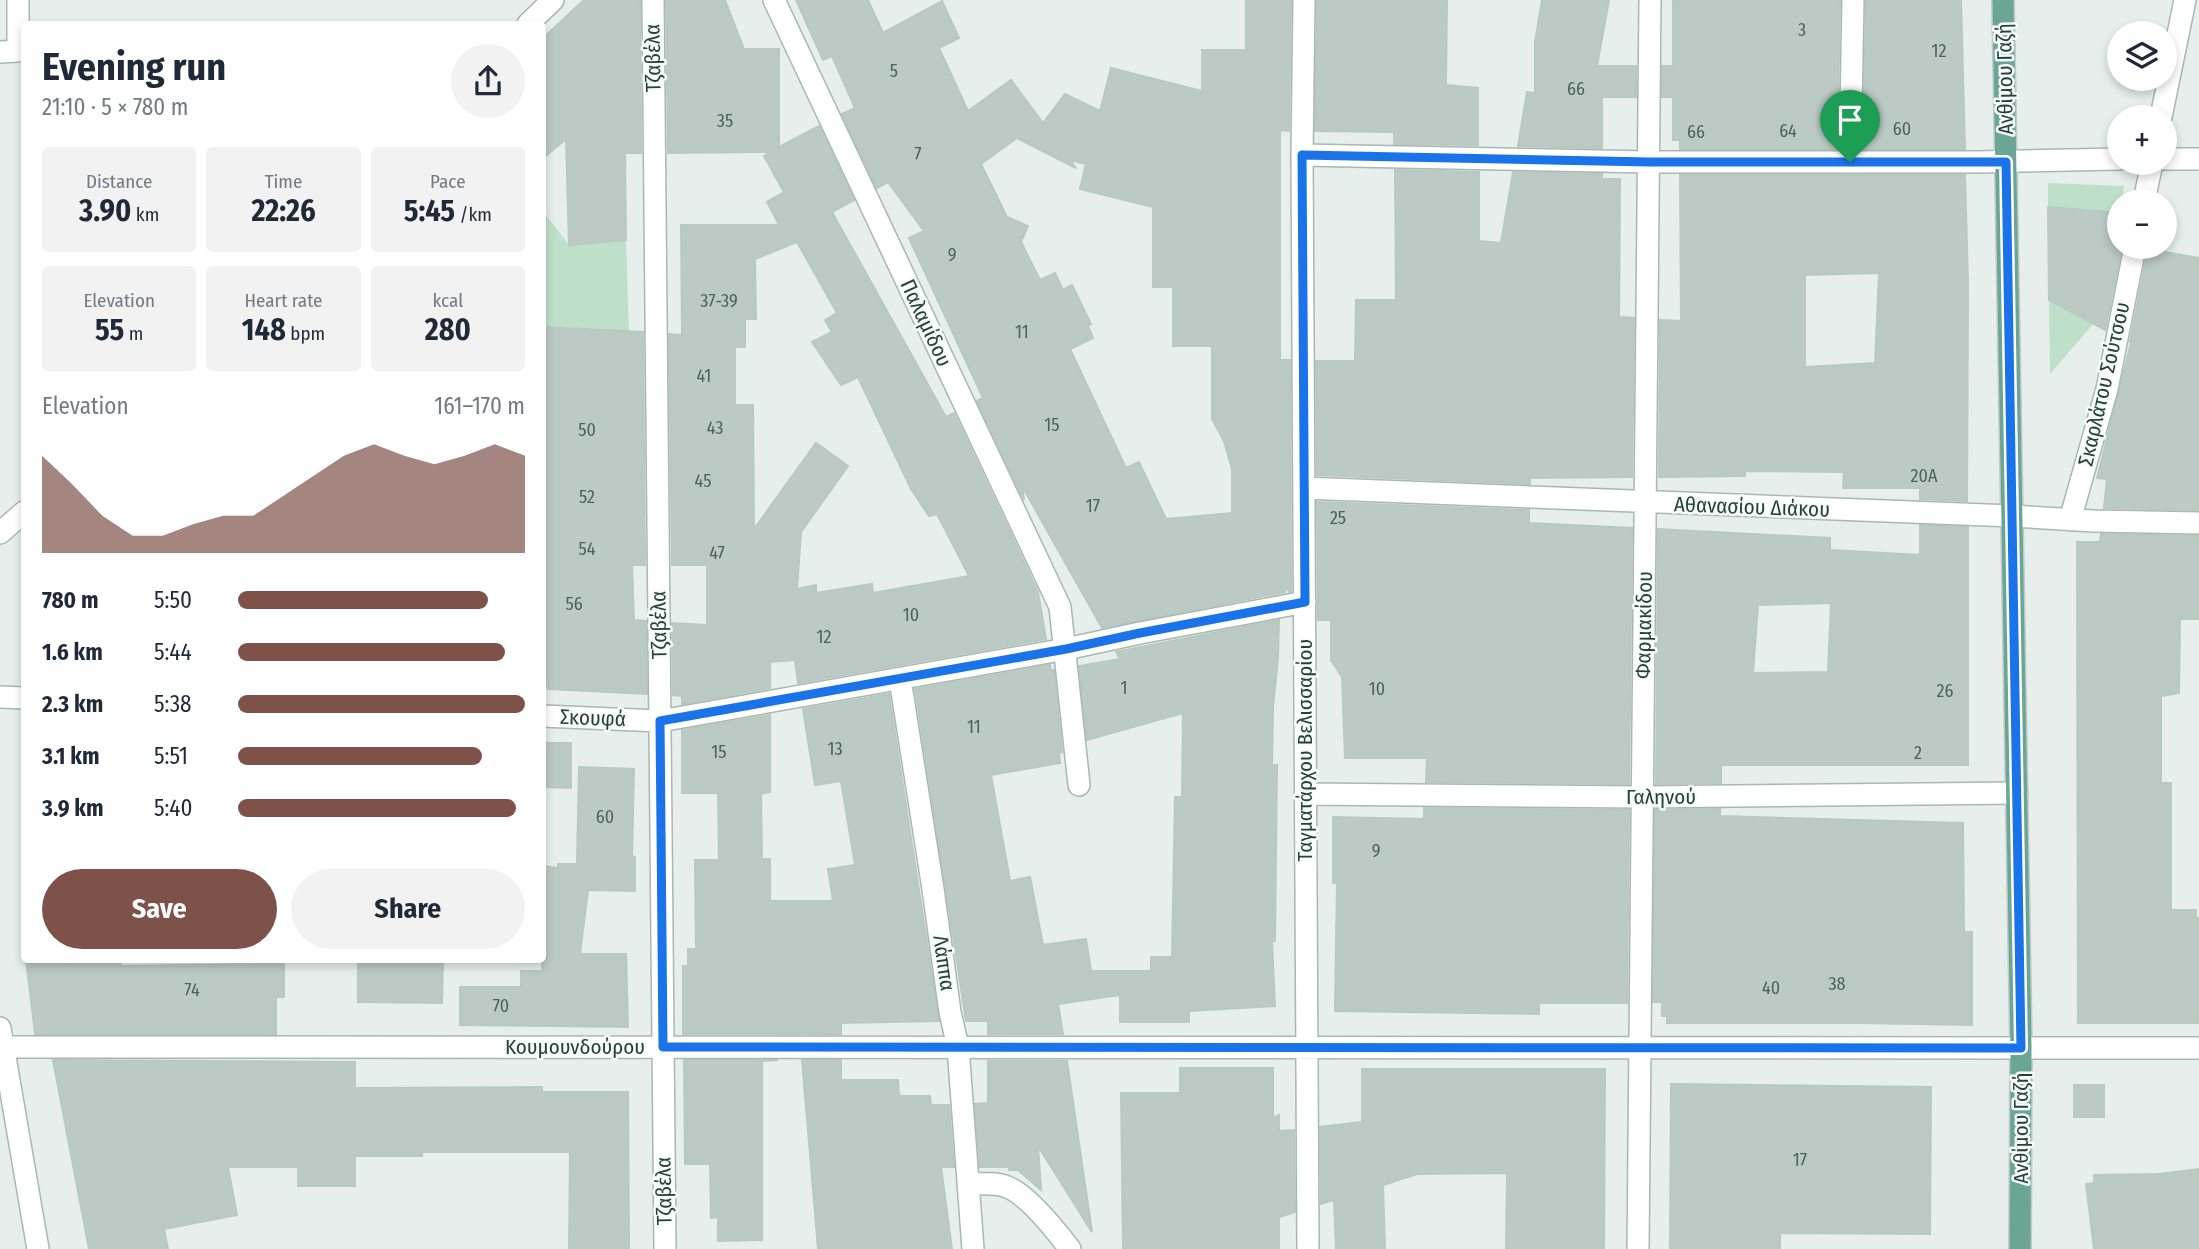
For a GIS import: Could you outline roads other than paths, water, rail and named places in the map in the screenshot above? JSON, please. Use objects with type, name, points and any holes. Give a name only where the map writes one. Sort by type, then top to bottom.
[{"type":"main road","name":"Ανθίμου Γαζή","points":[[2003,0],[2021,1048],[2020,1249]]},
{"type":"street","points":[[0,51],[18,51],[18,0]]},
{"type":"street","points":[[531,21],[553,0]]},
{"type":"street","name":"Τζαβέλα","points":[[653,0],[665,1249]]},
{"type":"street","name":"Παλαμίδου","points":[[774,0],[1060,607],[1079,785]]},
{"type":"street","name":"Ταγματάρχου Βελισσαρίου","points":[[1304,0],[1302,155],[1308,1249]]},
{"type":"street","name":"Φαρμακίδου","points":[[1638,1249],[1650,0]]},
{"type":"street","points":[[1850,162],[1853,0]]},
{"type":"street","points":[[2163,105],[2185,0]]},
{"type":"street","points":[[1302,155],[1649,162],[2107,159]]},
{"type":"street","points":[[2177,159],[2199,159]]},
{"type":"street","name":"Σκαρλάτου Σούτσου","points":[[2070,520],[2107,389],[2133,259]]},
{"type":"street","name":"Αθανασίου Διάκου","points":[[1304,488],[2199,523]]},
{"type":"street","points":[[0,533],[21,515]]},
{"type":"street","name":"Σκουφά","points":[[546,716],[660,721],[1066,649],[1305,602]]},
{"type":"street","name":"Λάππα","points":[[900,679],[950,1012],[958,1047],[973,1249]]},
{"type":"street","points":[[0,697],[21,698]]},
{"type":"street","name":"Γαληνού","points":[[1306,794],[1642,797],[2017,793]]},
{"type":"street","points":[[1,1041],[38,1249]]},
{"type":"street","name":"Κουμουνδούρου","points":[[1,1041],[663,1047],[2199,1048]]},
{"type":"street","points":[[969,1184],[996,1184],[1011,1188],[1037,1211],[1070,1249]]}]
